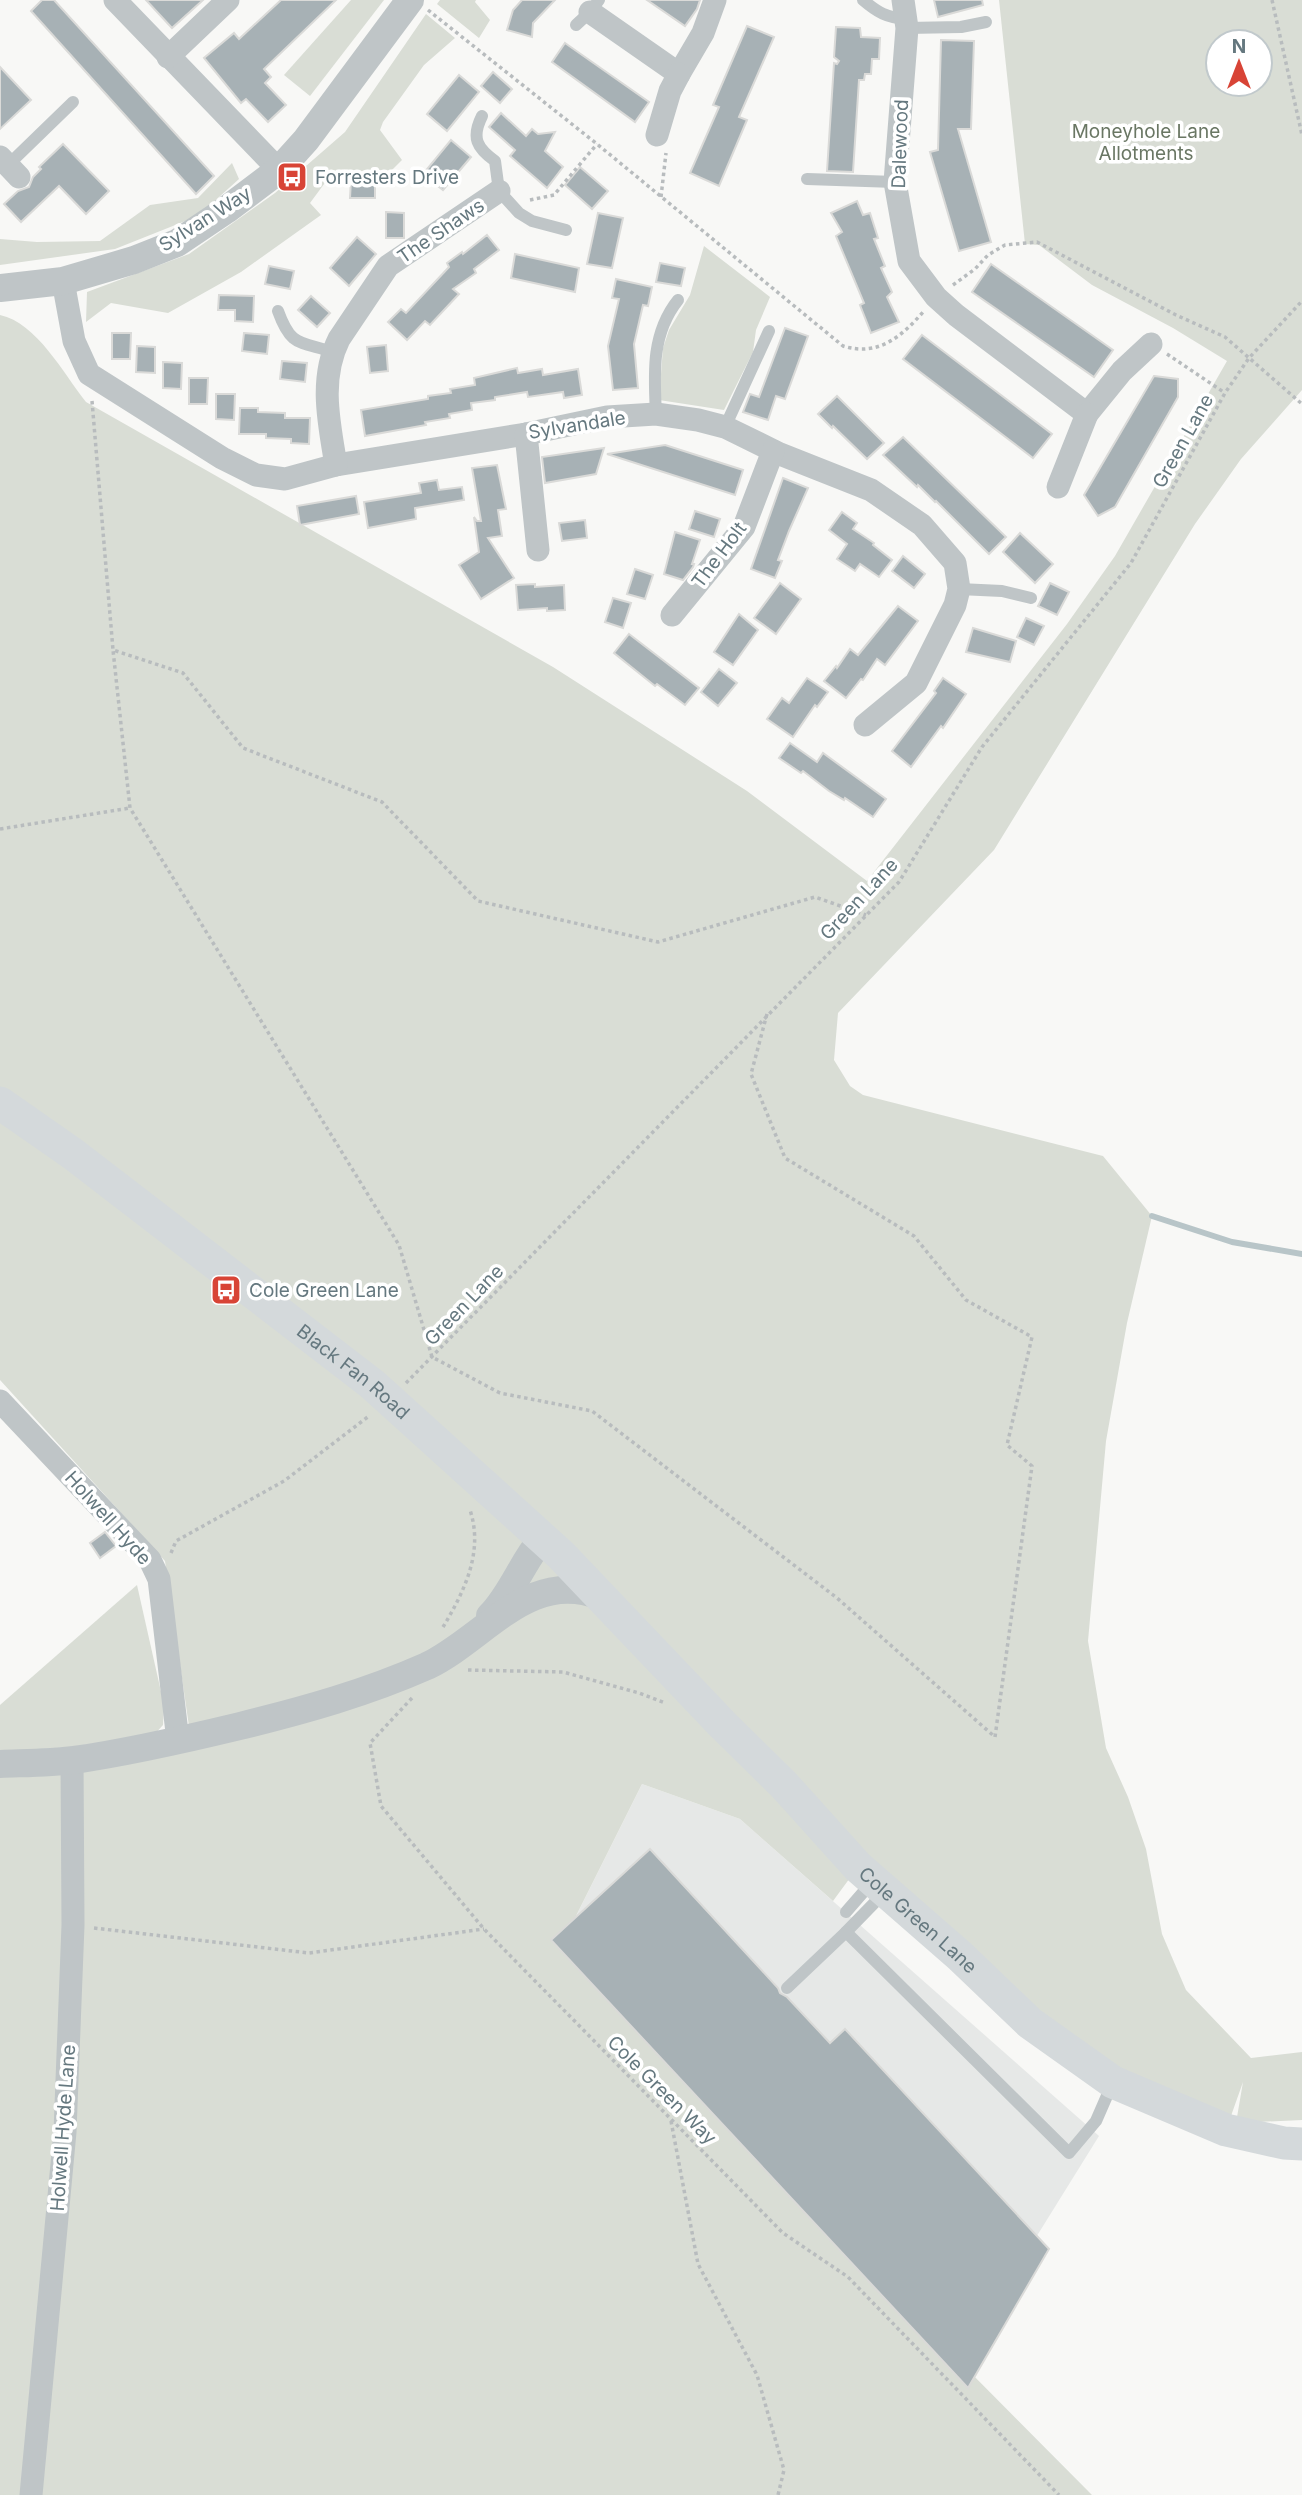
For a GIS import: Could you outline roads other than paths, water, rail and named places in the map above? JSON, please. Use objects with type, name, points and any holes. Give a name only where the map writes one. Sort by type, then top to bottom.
[{"type":"main road","name":"Black Fan Road","points":[[0,1103],[73,1154],[372,1384],[552,1547]]},
{"type":"main road","name":"Cole Green Lane","points":[[552,1547],[783,1785],[858,1867],[960,1956],[1030,2023],[1113,2082],[1226,2130],[1284,2143],[1302,2144]]},
{"type":"street","points":[[115,0],[279,170]]},
{"type":"street","points":[[168,57],[228,0]]},
{"type":"street","points":[[657,135],[670,91],[703,33],[715,0]]},
{"type":"street","name":"Sylvan Way","points":[[0,288],[63,281],[134,260],[177,243],[226,210],[279,170],[336,102],[375,44],[418,4]]},
{"type":"street","points":[[588,12],[679,74]]},
{"type":"street","name":"Dalewood","points":[[906,16],[895,182],[909,261],[936,297],[956,315],[1087,414]]},
{"type":"street","name":"The Shaws","points":[[336,465],[329,428],[327,383],[333,352],[388,266],[499,191]]},
{"type":"street","name":"Sylvandale","points":[[63,281],[74,341],[89,374],[222,458],[256,475],[285,479],[336,465],[526,434],[607,417],[656,414],[698,420],[724,427],[773,451],[871,489],[922,525],[955,563],[959,589]]},
{"type":"street","points":[[1058,487],[1087,414],[1122,371],[1151,344]]},
{"type":"street","points":[[526,434],[538,550]]},
{"type":"street","name":"The Holt","points":[[672,615],[744,527],[773,451]]},
{"type":"street","points":[[865,725],[916,683],[955,605],[959,589]]},
{"type":"street","name":"Holwell Hyde","points":[[0,1401],[150,1560],[159,1579],[178,1741]]},
{"type":"street","points":[[469,1638],[501,1605],[526,1559],[552,1547]]},
{"type":"street","points":[[0,1764],[72,1760],[178,1741],[334,1702],[382,1686],[431,1663],[529,1598],[551,1591],[570,1589],[600,1596]]},
{"type":"street","name":"Holwell Hyde Lane","points":[[32,2495],[65,2132],[73,1925],[72,1760]]},
{"type":"lane","points":[[863,0],[878,13],[894,18],[906,16],[961,27],[986,22]]},
{"type":"lane","points":[[9,166],[73,102]]},
{"type":"lane","points":[[482,116],[476,128],[477,138],[482,151],[495,161],[499,191],[519,213],[532,221],[566,230]]},
{"type":"lane","points":[[807,179],[895,182]]},
{"type":"lane","points":[[656,414],[654,380],[657,338],[667,314],[678,300]]},
{"type":"lane","points":[[278,311],[291,339],[333,352]]},
{"type":"lane","points":[[724,427],[768,331]]},
{"type":"lane","points":[[959,589],[1002,592],[1031,598]]},
{"type":"lane","points":[[846,1912],[880,1886]]},
{"type":"lane","points":[[787,1988],[846,1931],[880,1886]]},
{"type":"lane","points":[[846,1931],[1069,2153],[1096,2121],[1113,2082]]},
{"type":"waterway","points":[[1152,1216],[1232,1242],[1302,1254]]},
{"type":"place","name":"Forresters Drive","points":[[292,177]]},
{"type":"place","name":"Cole Green Lane","points":[[226,1290]]},
{"type":"park label","name":"Moneyhole Lane Allotments","points":[[1146,142]]}]
